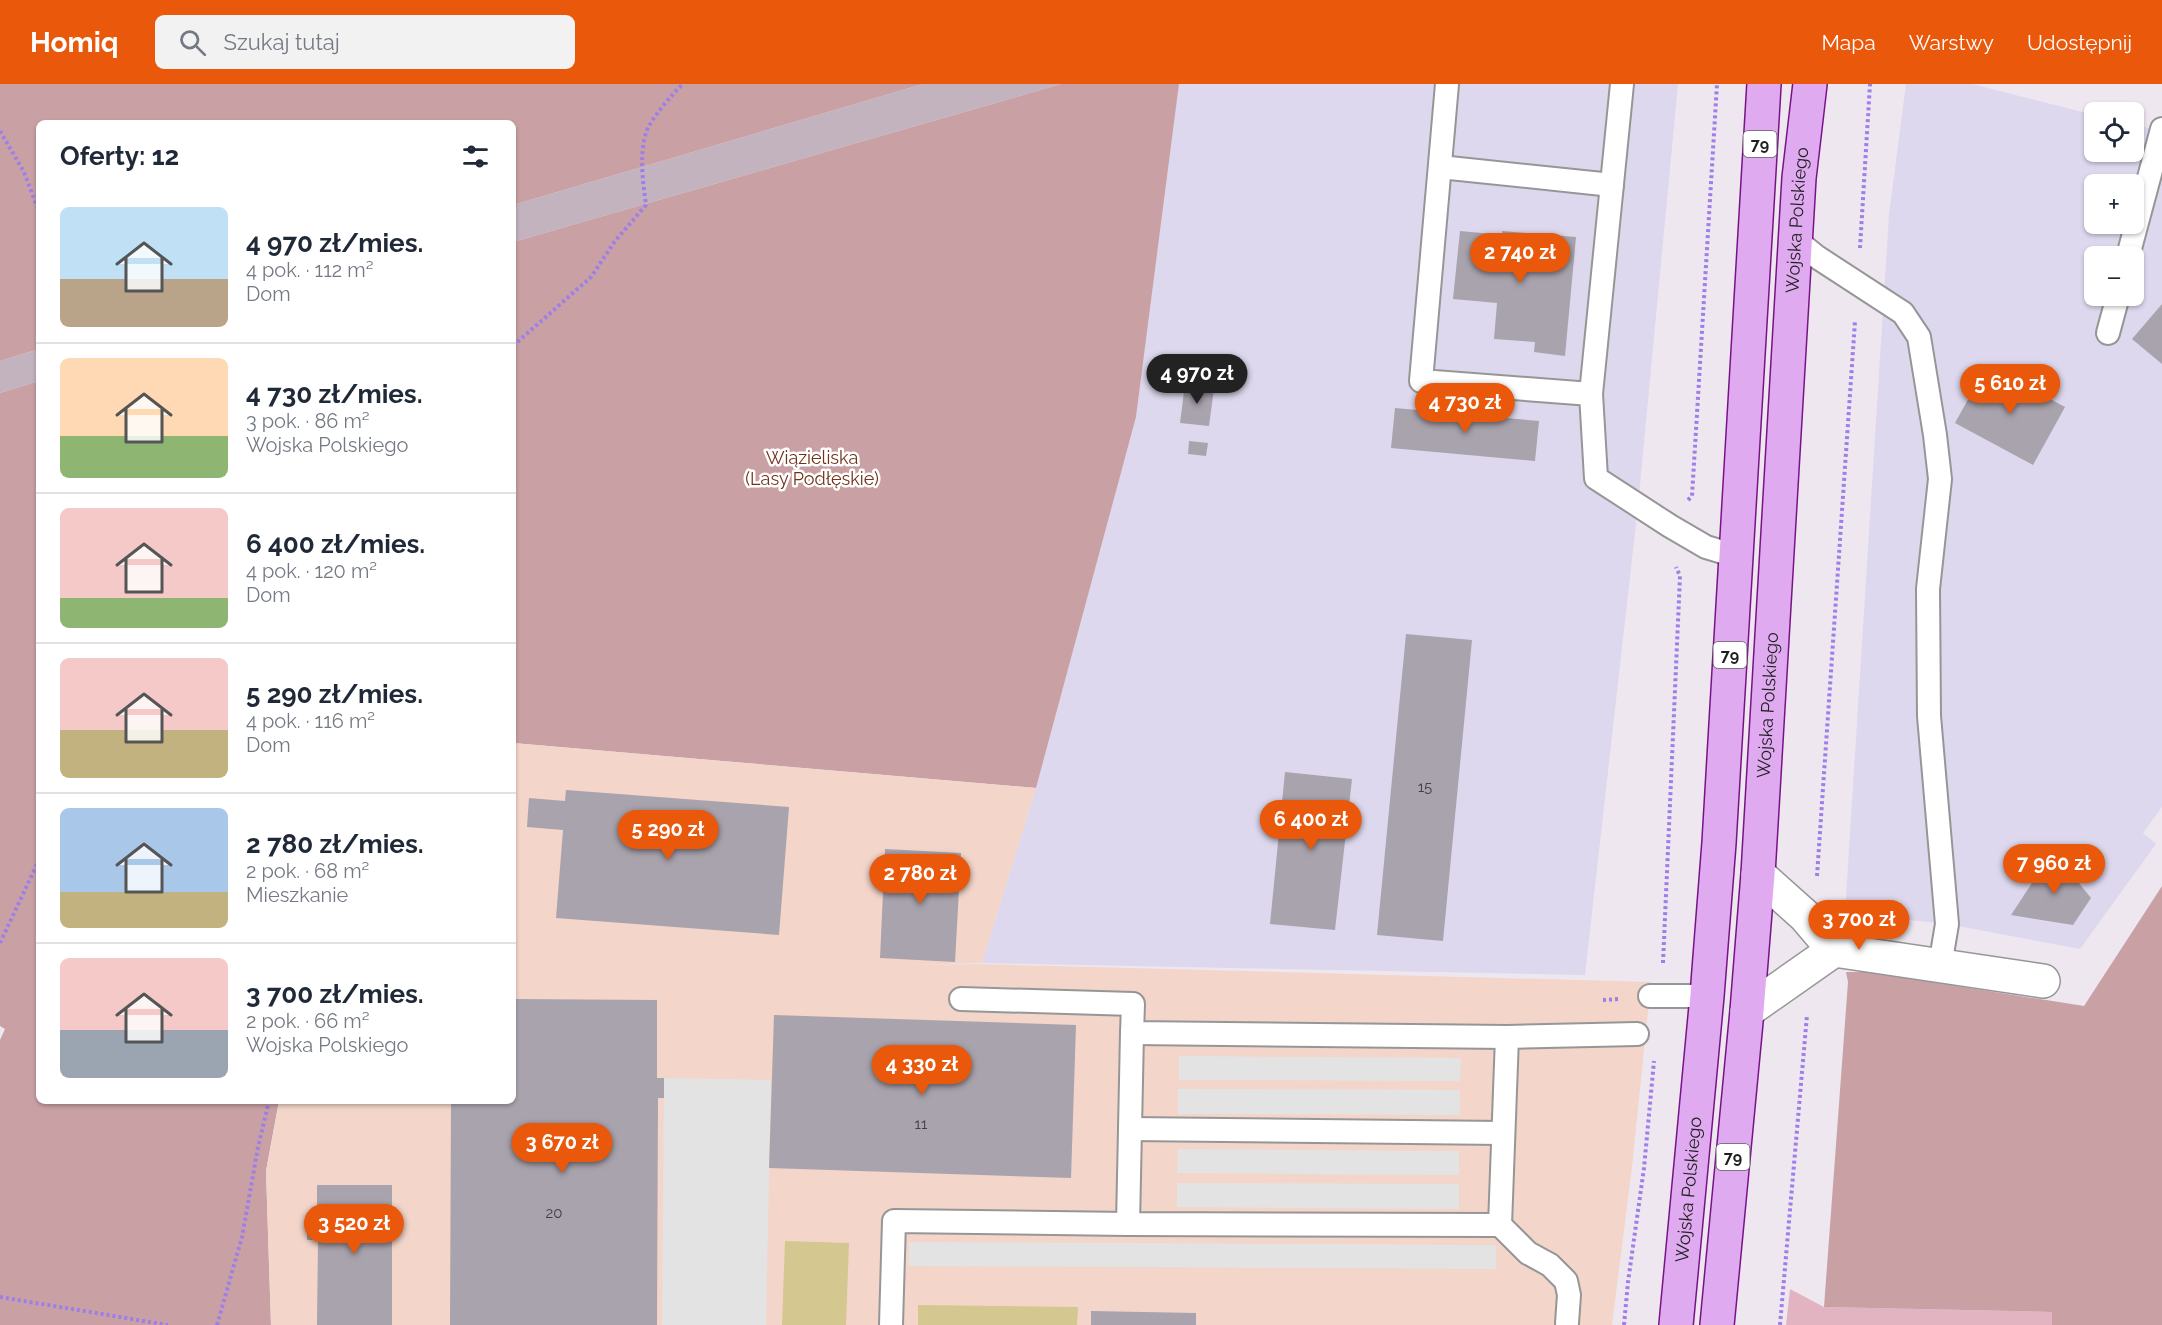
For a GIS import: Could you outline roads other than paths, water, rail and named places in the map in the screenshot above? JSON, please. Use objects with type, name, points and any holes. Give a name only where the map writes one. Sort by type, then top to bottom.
[{"type":"main road","name":"Wojska Polskiego","points":[[1676,1325],[1719,843],[1764,84]]},
{"type":"main road","name":"Wojska Polskiego","points":[[1717,1325],[1758,874],[1799,178],[1810,84]]},
{"type":"street","points":[[1758,874],[1805,916],[1834,951],[2043,981]]},
{"type":"street","points":[[1747,1011],[1834,951]]},
{"type":"lane","points":[[1447,84],[1421,381],[1591,394]]},
{"type":"lane","points":[[1622,84],[1591,394],[1596,478],[1706,547],[1736,556]]},
{"type":"lane","points":[[2131,246],[2157,165],[2162,129]]},
{"type":"lane","points":[[1440,167],[1612,185]]},
{"type":"lane","points":[[1796,240],[1858,285],[1903,313],[1919,337],[1940,478],[1928,589],[1929,716],[1947,924],[1940,966]]},
{"type":"lane","points":[[2108,333],[2115,306]]},
{"type":"lane","points":[[1655,996],[1707,996]]},
{"type":"lane","points":[[961,999],[1133,1004],[1128,1224]]},
{"type":"lane","points":[[1132,1033],[1507,1037],[1637,1034]]},
{"type":"lane","points":[[1500,1225],[1507,1037]]},
{"type":"lane","points":[[1130,1129],[1503,1133]]},
{"type":"lane","points":[[891,1325],[894,1221],[1500,1225],[1528,1253],[1550,1265],[1566,1281],[1569,1295],[1567,1323]]},
{"type":"park label","name":"Wiązieliska (Lasy Podłęskie)","points":[[812,468]]}]
